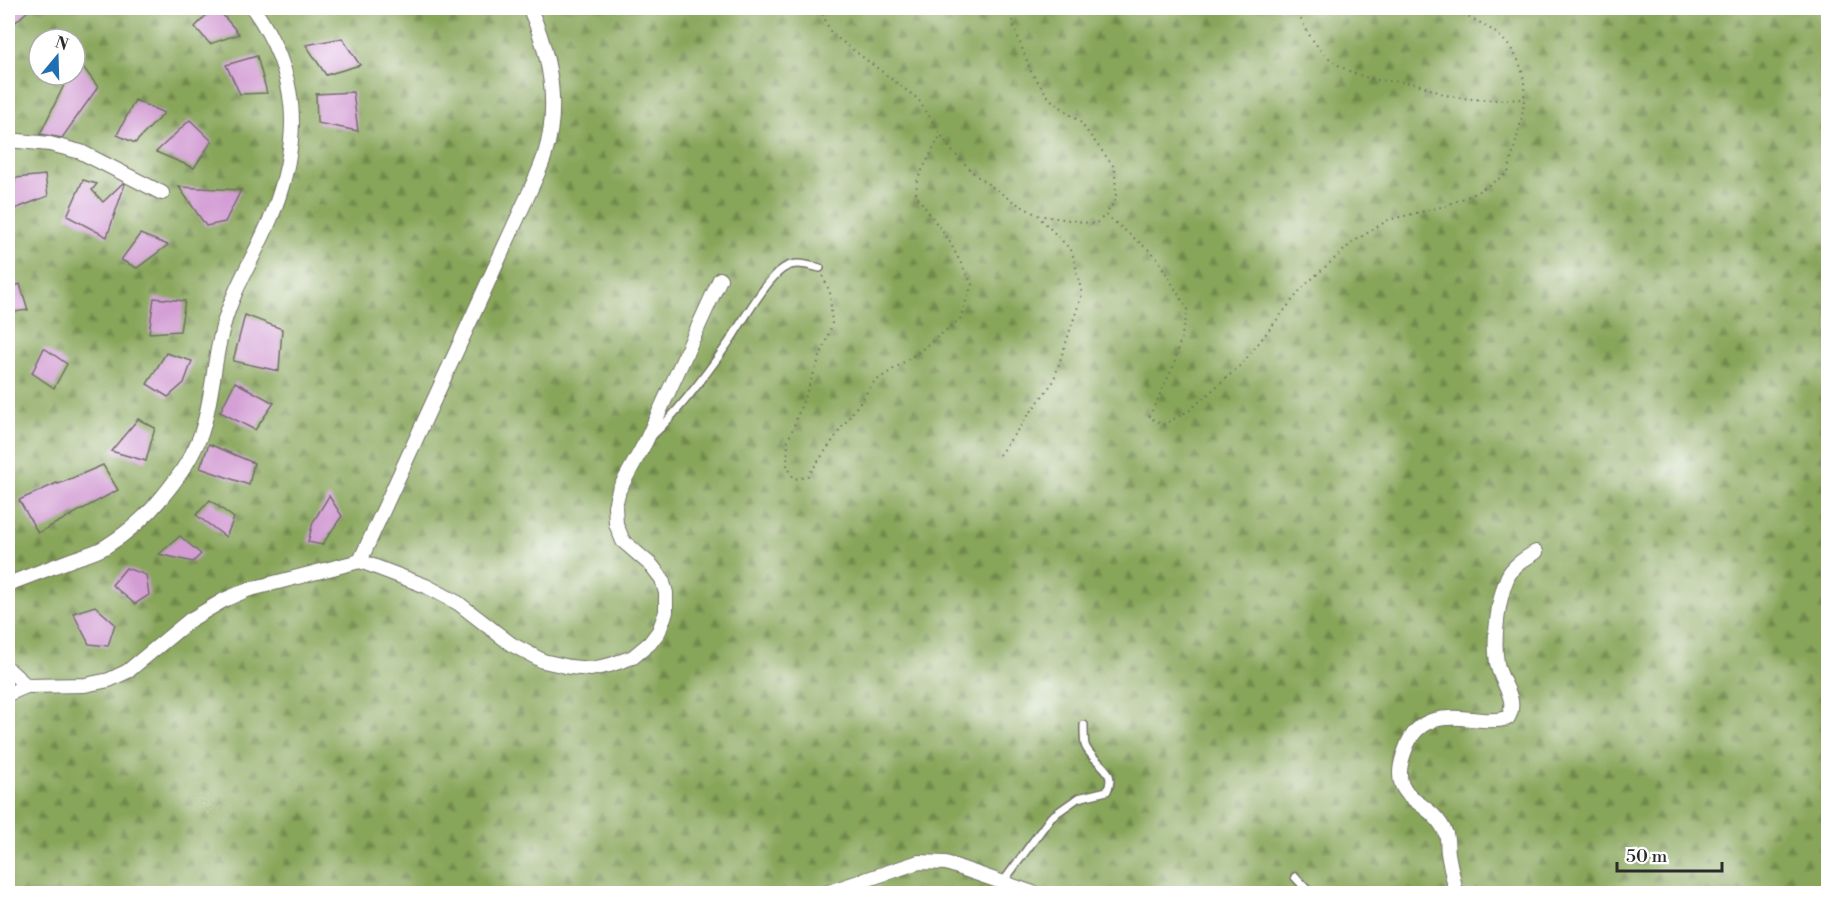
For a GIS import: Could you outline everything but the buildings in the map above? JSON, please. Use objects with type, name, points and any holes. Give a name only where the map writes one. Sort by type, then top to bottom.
[{"type":"street","points":[[8,584],[104,548],[131,528],[162,497],[183,468],[200,435],[209,402],[223,327],[241,277],[273,211],[292,142],[292,105],[285,70],[269,32],[253,8]]},
{"type":"street","points":[[360,561],[545,154],[552,117],[552,83],[546,51],[530,9]]},
{"type":"street","points":[[8,140],[50,144],[81,152],[162,193]]},
{"type":"street","points":[[8,694],[27,686],[85,685],[109,680],[128,671],[190,621],[224,600],[247,590],[360,561],[426,586],[458,603],[511,644],[543,661],[591,669],[633,657],[650,643],[658,631],[666,612],[666,593],[662,579],[652,566],[623,541],[616,524],[615,506],[618,490],[646,441],[720,279]]},
{"type":"street","points":[[1456,894],[1447,836],[1438,820],[1403,789],[1398,774],[1400,762],[1409,740],[1419,727],[1435,720],[1462,717],[1499,721],[1508,718],[1512,710],[1511,698],[1499,675],[1496,660],[1496,634],[1502,595],[1509,575],[1522,559],[1536,552]]},
{"type":"street","points":[[8,669],[27,686]]},
{"type":"street","points":[[823,894],[919,862],[946,864],[1036,894]]},
{"type":"lane","points":[[646,441],[669,420],[770,282],[784,268],[801,263],[820,268]]},
{"type":"lane","points":[[1003,882],[1051,817],[1078,798],[1107,791],[1111,783],[1110,774],[1086,747],[1083,725]]},
{"type":"lane","points":[[1295,877],[1311,894]]},
{"type":"path","points":[[822,8],[831,33],[918,99],[951,150],[977,176],[1009,199],[1037,214],[1095,224],[1106,215],[1116,200],[1115,168],[1080,122],[1050,99],[1031,72],[1012,21],[1012,8]]},
{"type":"path","points":[[1296,8],[1305,30],[1326,56],[1347,72],[1415,84],[1449,96],[1495,100],[1525,99]]},
{"type":"path","points":[[1106,215],[1156,255],[1188,311],[1174,365],[1149,417],[1163,425],[1190,410],[1242,364],[1302,288],[1353,242],[1388,220],[1445,206],[1474,194],[1508,172],[1525,99],[1524,70],[1509,45],[1486,26],[1448,8]]},
{"type":"path","points":[[820,268],[830,293],[832,325],[788,441],[787,465],[794,479],[807,477],[874,382],[916,354],[960,319],[972,284],[948,239],[916,195],[917,180],[941,135]]},
{"type":"path","points":[[999,455],[1053,382],[1082,294],[1072,251],[1037,214]]},
{"type":"green space","points":[[8,8],[1828,8],[1828,893],[8,893]]}]
